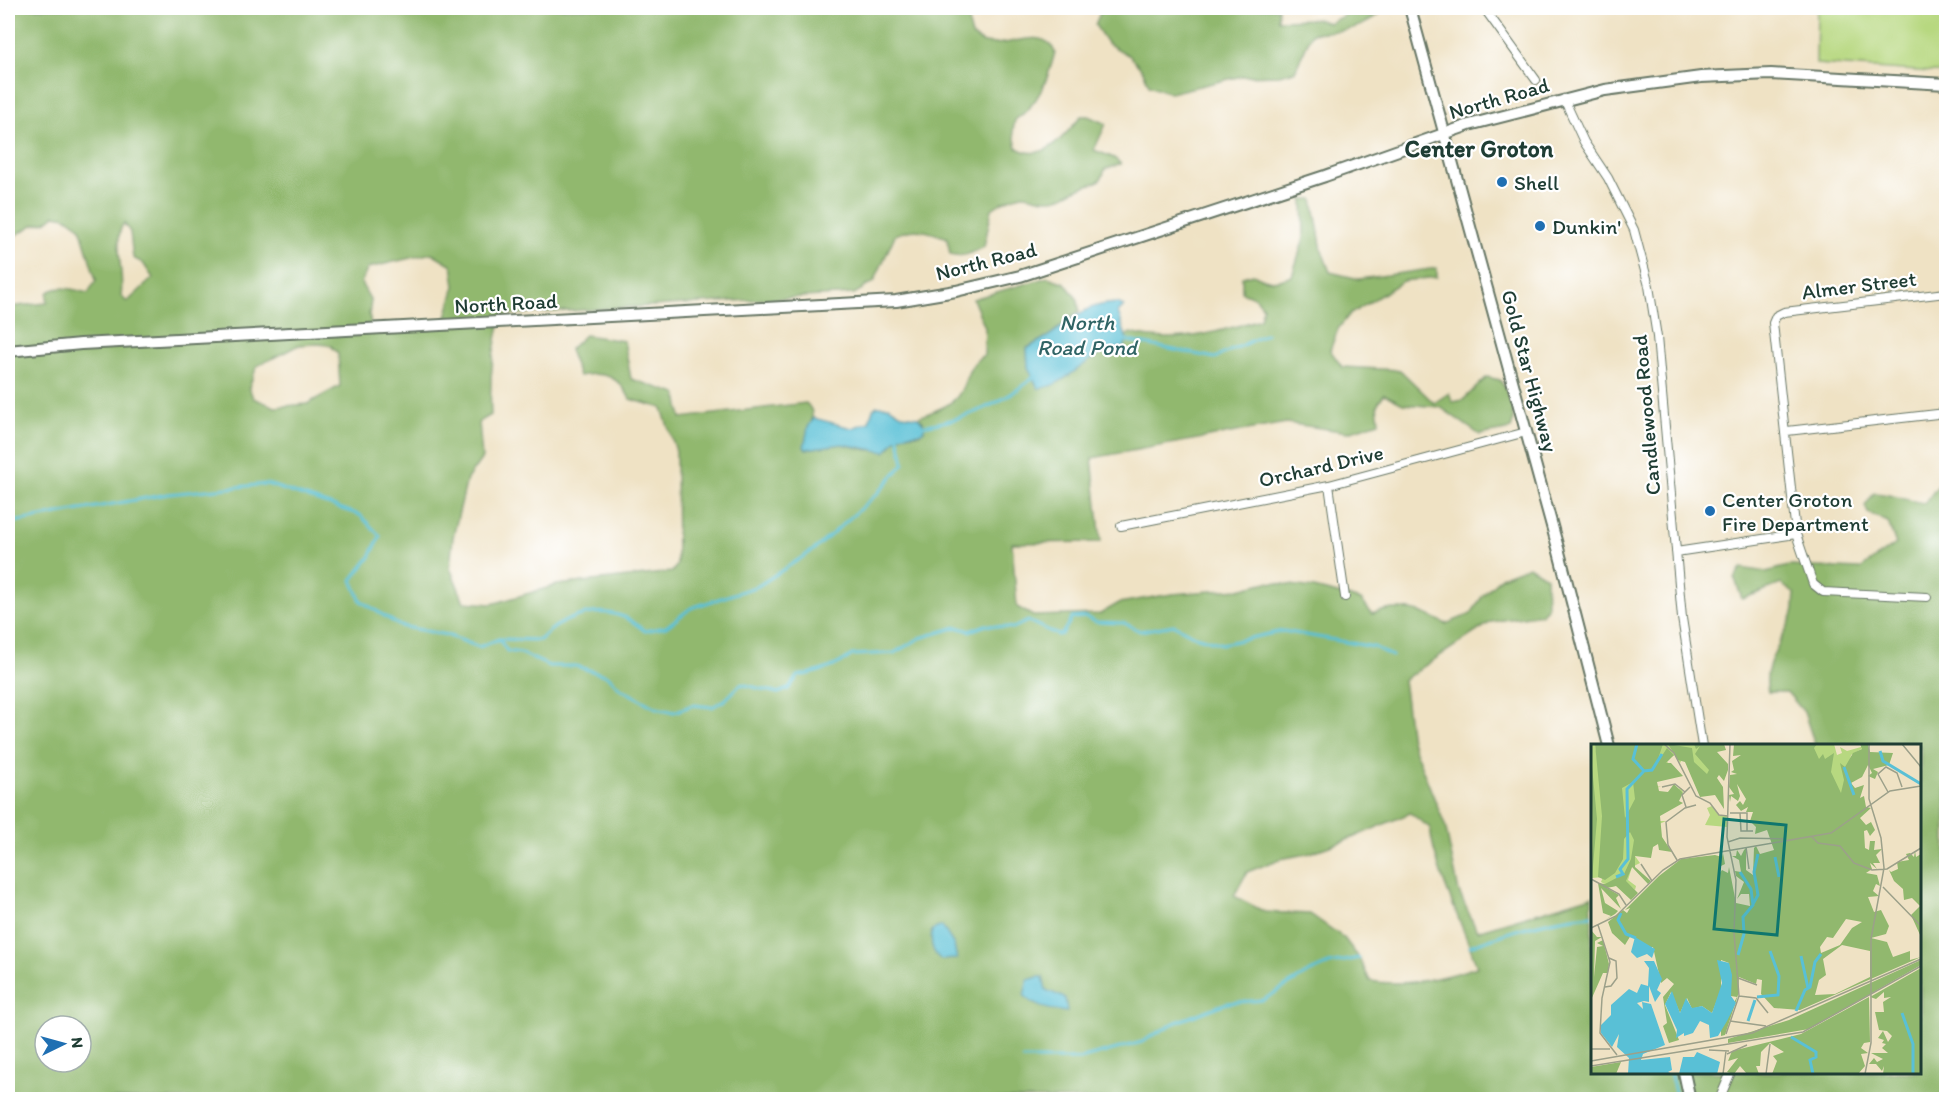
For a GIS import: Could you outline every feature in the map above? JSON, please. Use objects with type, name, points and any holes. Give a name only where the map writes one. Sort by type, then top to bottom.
[{"type":"main road","name":"Gold Star Highway","points":[[1410,8],[1446,134],[1608,744]]},
{"type":"main road","name":"North Road","points":[[8,351],[81,344],[896,301],[1020,276],[1446,134],[1564,99],[1648,83],[1759,74],[1822,75],[1947,84]]},
{"type":"main road","points":[[1684,1074],[1690,1100]]},
{"type":"street","points":[[1484,8],[1536,80]]},
{"type":"street","name":"Candlewood Road","points":[[1564,99],[1584,142],[1621,203],[1634,230],[1647,276],[1657,337],[1682,618],[1702,744]]},
{"type":"street","name":"Almer Street","points":[[1787,431],[1773,323],[1776,316],[1784,312],[1947,293]]},
{"type":"street","points":[[1927,597],[1823,592],[1812,584],[1796,534],[1787,431],[1947,413]]},
{"type":"street","name":"Orchard Drive","points":[[1121,526],[1329,485],[1526,432]]},
{"type":"street","points":[[1329,485],[1345,597]]},
{"type":"street","points":[[1676,552],[1796,534]]},
{"type":"street","points":[[1719,1100],[1730,1074]]},
{"type":"green space","points":[[8,8],[971,8],[969,25],[972,36],[983,42],[994,44],[1034,38],[1043,40],[1050,44],[1055,52],[1049,72],[1036,99],[1015,120],[1013,130],[1017,148],[1027,152],[1045,150],[1061,139],[1081,116],[1088,116],[1106,124],[1094,150],[1114,158],[1121,164],[1105,169],[1102,178],[1097,182],[1061,197],[1046,199],[1022,195],[992,209],[984,247],[967,254],[955,255],[950,254],[947,238],[921,230],[902,232],[895,235],[874,282],[854,294],[502,315],[492,364],[491,415],[479,422],[482,458],[467,479],[453,537],[450,568],[464,602],[492,604],[557,585],[672,572],[677,565],[676,451],[662,408],[630,399],[621,385],[610,377],[596,374],[579,376],[569,350],[585,335],[624,341],[631,379],[677,394],[681,418],[806,403],[810,408],[812,419],[806,449],[842,444],[868,450],[889,449],[902,436],[920,434],[923,421],[918,417],[943,407],[956,398],[973,365],[984,355],[985,328],[973,299],[1048,277],[1065,283],[1078,300],[1079,311],[1050,335],[1027,348],[1028,367],[1038,388],[1049,385],[1101,353],[1124,347],[1126,336],[1130,333],[1180,338],[1212,333],[1260,319],[1263,307],[1256,298],[1242,292],[1242,277],[1253,274],[1263,279],[1276,281],[1292,276],[1304,238],[1303,199],[1313,199],[1322,251],[1330,272],[1359,279],[1437,268],[1437,277],[1403,281],[1349,315],[1338,329],[1330,350],[1342,367],[1400,370],[1434,403],[1449,393],[1453,402],[1463,400],[1487,377],[1500,380],[1511,403],[1513,423],[1511,429],[1480,435],[1440,407],[1403,404],[1384,394],[1377,405],[1379,422],[1348,432],[1286,423],[1092,458],[1101,542],[1012,543],[1017,607],[1033,616],[1100,614],[1119,603],[1172,594],[1239,589],[1267,582],[1314,588],[1361,600],[1372,614],[1392,609],[1410,610],[1428,615],[1446,624],[1471,614],[1483,595],[1501,577],[1529,566],[1546,577],[1547,608],[1541,614],[1491,622],[1403,680],[1411,741],[1445,825],[1459,892],[1477,931],[1591,896],[1591,1074],[1921,1074],[1921,744],[1815,744],[1804,712],[1787,692],[1768,692],[1768,671],[1793,613],[1795,594],[1781,584],[1742,599],[1735,579],[1741,568],[1766,572],[1789,566],[1860,569],[1896,544],[1888,522],[1868,513],[1865,506],[1874,493],[1925,503],[1946,475],[1946,1099],[8,1099],[8,307],[47,303],[47,293],[56,289],[67,288],[88,293],[96,280],[80,227],[66,217],[55,215],[46,222],[33,225],[8,240]],"holes":[[[124,223],[130,232],[133,258],[143,263],[153,278],[127,302],[121,296],[119,247],[119,238]],[[432,253],[452,265],[455,286],[445,321],[371,324],[369,315],[371,301],[361,283],[368,268]],[[299,345],[330,345],[338,353],[340,386],[307,404],[275,407],[253,398],[249,387],[257,366]],[[1410,813],[1430,828],[1444,881],[1477,967],[1451,975],[1411,982],[1370,981],[1359,958],[1344,938],[1310,914],[1265,912],[1234,896],[1247,872],[1280,859],[1307,854],[1352,838]]]},
{"type":"green space","points":[[1102,8],[1278,8],[1278,20],[1317,19],[1329,23],[1345,15],[1346,8],[1384,8],[1377,16],[1361,25],[1342,30],[1312,33],[1295,71],[1279,75],[1242,76],[1170,93],[1149,85],[1143,71],[1130,56],[1107,43],[1095,25]]},
{"type":"green space","points":[[1817,8],[1946,8],[1946,73],[1816,64]]},
{"type":"water","name":"North Road Pond","points":[[1117,303],[1124,306],[1118,312],[1127,340],[1124,348],[1112,349],[1100,354],[1059,382],[1049,387],[1038,388],[1028,367],[1027,349],[1088,309]]},
{"type":"water","points":[[877,406],[889,406],[903,415],[918,417],[924,424],[924,430],[901,436],[885,452],[842,444],[806,449],[804,447],[808,427],[814,418],[852,428],[869,422],[873,409]]},
{"type":"water","points":[[942,926],[954,945],[957,959],[941,960],[934,951],[932,930]]},
{"type":"water","points":[[1043,977],[1046,990],[1065,998],[1067,1012],[1038,1006],[1024,995],[1028,980]]},
{"type":"waterway","points":[[1124,340],[1215,358],[1266,334]]},
{"type":"waterway","points":[[922,426],[952,420],[996,403],[1035,376]]},
{"type":"waterway","points":[[8,523],[168,494],[267,484],[360,515],[380,536],[370,557],[352,580],[361,601],[400,626],[447,635],[479,647],[499,639],[540,640],[557,626],[577,616],[588,614],[610,613],[624,617],[645,631],[666,627],[691,608],[758,586],[815,549],[878,493],[904,463],[898,434]]},
{"type":"waterway","points":[[499,639],[507,651],[521,653],[549,666],[576,666],[608,676],[621,689],[656,708],[674,712],[693,705],[712,707],[725,700],[741,684],[778,693],[788,689],[798,676],[826,669],[852,655],[894,653],[920,638],[957,627],[970,631],[986,625],[1013,628],[1028,621],[1058,635],[1062,634],[1072,618],[1085,617],[1096,622],[1124,623],[1140,631],[1174,625],[1195,636],[1222,644],[1283,631],[1374,647],[1392,656]]},
{"type":"waterway","points":[[1470,946],[1530,926],[1591,915]]},
{"type":"waterway","points":[[1023,1059],[1080,1059],[1142,1042],[1174,1023],[1227,1003],[1263,1000],[1308,973],[1329,964],[1359,958]]},
{"type":"waterway","points":[[1670,1074],[1677,1100]]},
{"type":"place","name":"Shell","points":[[1502,182]]},
{"type":"place","name":"Dunkin'","points":[[1540,226]]},
{"type":"place","name":"Center Groton Fire Department","points":[[1710,511]]},
{"type":"district","name":"Center Groton","points":[[1479,148]]}]
